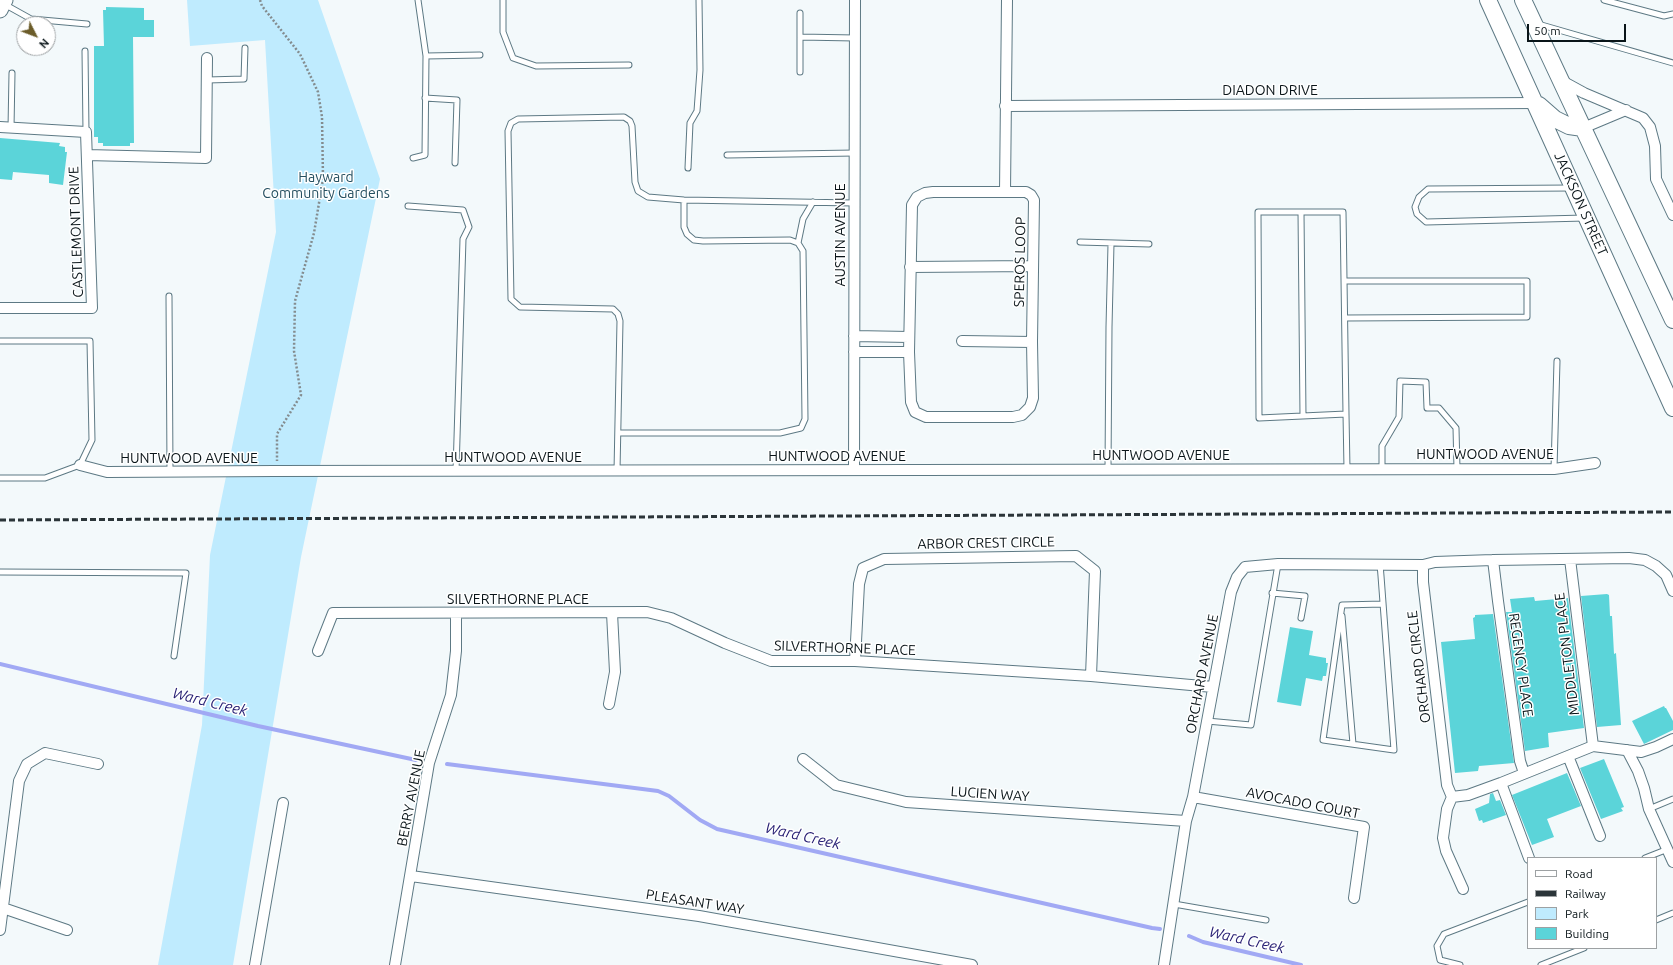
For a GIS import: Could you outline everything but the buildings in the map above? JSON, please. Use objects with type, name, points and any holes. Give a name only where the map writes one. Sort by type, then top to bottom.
[{"type":"main road","name":"JACKSON STREET","points":[[1488,0],[1673,408]]},
{"type":"main road","points":[[1523,0],[1673,320]]},
{"type":"main road","points":[[1536,103],[1555,119],[1569,126],[1583,128]]},
{"type":"street","name":"AUSTIN AVENUE","points":[[854,470],[855,0]]},
{"type":"street","points":[[1004,192],[1007,0]]},
{"type":"street","points":[[87,155],[206,158],[207,58]]},
{"type":"street","points":[[1562,82],[1643,118],[1650,127],[1655,146],[1656,179],[1673,215]]},
{"type":"street","name":"DIADON DRIVE","points":[[1005,106],[1536,103]]},
{"type":"street","points":[[1583,128],[1626,110]]},
{"type":"street","points":[[0,127],[86,132]]},
{"type":"street","name":"CASTLEMONT DRIVE","points":[[0,308],[92,308],[86,132]]},
{"type":"street","name":"SPEROS LOOP","points":[[1004,192],[1026,192],[1030,194],[1034,200],[1032,342],[1033,398],[1030,407],[1022,415],[1013,417],[926,417],[915,412],[911,402],[909,337],[912,205],[917,197],[924,193],[1004,192]]},
{"type":"street","points":[[910,267],[1033,266]]},
{"type":"street","points":[[854,336],[909,337]]},
{"type":"street","points":[[962,342],[1032,342]]},
{"type":"street","points":[[854,352],[909,352]]},
{"type":"street","name":"HUNTWOOD AVENUE","points":[[80,466],[107,472],[170,472],[1554,469],[1595,463]]},
{"type":"street","name":"ARBOR CREST CIRCLE","points":[[855,661],[859,584],[863,568],[884,559],[1076,556],[1095,571],[1091,676]]},
{"type":"street","points":[[1423,565],[1435,562],[1493,560],[1629,558],[1645,560],[1656,566],[1666,576],[1673,591]]},
{"type":"street","name":"MIDDLETON PLACE","points":[[1570,559],[1593,746]]},
{"type":"street","name":"REGENCY PLACE","points":[[1493,560],[1520,761],[1524,773]]},
{"type":"street","name":"ORCHARD AVENUE","points":[[1164,965],[1186,821],[1193,797],[1232,592],[1237,577],[1245,567],[1278,564],[1423,565]]},
{"type":"street","name":"ORCHARD CIRCLE","points":[[1423,565],[1423,582],[1447,785],[1452,797]]},
{"type":"street","name":"SILVERTHORNE PLACE","points":[[318,651],[333,612],[647,612],[671,618],[725,644],[771,661],[855,661],[1091,676],[1213,687]]},
{"type":"street","name":"BERRY AVENUE","points":[[395,965],[429,763],[451,695],[456,651],[456,613]]},
{"type":"street","points":[[609,704],[615,672],[612,613]]},
{"type":"street","points":[[1463,889],[1446,851],[1443,838],[1447,809],[1452,797],[1468,794],[1501,783],[1593,746],[1641,752],[1673,739]]},
{"type":"street","points":[[1627,750],[1638,770],[1650,809],[1673,862]]},
{"type":"street","points":[[0,930],[19,781],[27,764],[45,753],[98,764]]},
{"type":"street","points":[[1568,756],[1600,836]]},
{"type":"street","name":"LUCIEN WAY","points":[[803,759],[836,785],[906,802],[1186,821]]},
{"type":"street","points":[[1501,783],[1529,857]]},
{"type":"street","name":"AVOCADO COURT","points":[[1193,797],[1364,827],[1354,898]]},
{"type":"street","points":[[255,965],[283,803]]},
{"type":"street","name":"PLEASANT WAY","points":[[411,876],[699,916],[972,965]]},
{"type":"street","points":[[3,908],[67,930]]},
{"type":"lane","points":[[413,158],[425,155],[426,56],[418,0]]},
{"type":"lane","points":[[503,0],[503,32],[513,58],[536,66],[629,65]]},
{"type":"lane","points":[[688,168],[690,123],[697,111],[700,70],[699,0]]},
{"type":"lane","points":[[1604,0],[1664,16],[1673,14]]},
{"type":"lane","points":[[3,4],[31,19],[87,24]]},
{"type":"lane","points":[[800,13],[800,72]]},
{"type":"lane","points":[[1534,22],[1673,64]]},
{"type":"lane","points":[[800,37],[855,38]]},
{"type":"lane","points":[[206,80],[244,78],[245,48]]},
{"type":"lane","points":[[85,51],[86,132]]},
{"type":"lane","points":[[426,56],[480,55]]},
{"type":"lane","points":[[10,128],[12,73]]},
{"type":"lane","points":[[425,98],[457,100],[455,163]]},
{"type":"lane","points":[[617,471],[620,321],[618,314],[613,309],[520,307],[511,299],[508,131],[509,126],[514,120],[624,117],[630,121],[632,126],[635,182],[638,191],[648,197],[684,200],[854,202]]},
{"type":"lane","points":[[727,156],[854,153]]},
{"type":"lane","points":[[1574,188],[1428,189],[1418,197],[1415,207],[1417,214],[1426,222],[1588,218]]},
{"type":"lane","points":[[618,433],[780,433],[801,428],[805,419],[803,251],[798,243],[790,240],[694,240],[687,234],[684,227],[684,200]]},
{"type":"lane","points":[[798,243],[803,219],[813,202]]},
{"type":"lane","points":[[408,206],[462,210],[469,227],[463,239],[456,471]]},
{"type":"lane","points":[[1346,414],[1259,418],[1258,212],[1343,212],[1347,469]]},
{"type":"lane","points":[[1301,212],[1303,416]]},
{"type":"lane","points":[[1080,242],[1149,244]]},
{"type":"lane","points":[[1108,470],[1109,327],[1112,244]]},
{"type":"lane","points":[[1344,281],[1527,281],[1527,317],[1345,318]]},
{"type":"lane","points":[[169,296],[170,472]]},
{"type":"lane","points":[[0,341],[90,341],[92,440],[80,466],[44,478],[0,478]]},
{"type":"lane","points":[[1554,469],[1556,360]]},
{"type":"lane","points":[[1382,469],[1382,446],[1399,417],[1400,381],[1426,382],[1427,408],[1439,408],[1456,428],[1457,469]]},
{"type":"lane","points":[[1207,721],[1251,725],[1278,564]]},
{"type":"lane","points":[[1342,605],[1323,740],[1394,750],[1380,564]]},
{"type":"lane","points":[[0,572],[186,574],[174,656]]},
{"type":"lane","points":[[1272,593],[1305,596],[1301,618]]},
{"type":"lane","points":[[1342,605],[1383,604]]},
{"type":"lane","points":[[1342,605],[1353,744]]},
{"type":"lane","points":[[1650,809],[1673,799]]},
{"type":"lane","points":[[1648,857],[1668,850]]},
{"type":"lane","points":[[1460,965],[1440,960],[1437,946],[1444,934],[1527,902]]},
{"type":"lane","points":[[1174,904],[1266,920]]},
{"type":"lane","points":[[1657,920],[1673,913]]},
{"type":"lane","points":[[1541,965],[1581,949]]},
{"type":"path","points":[[260,0],[262,6],[300,54],[318,92],[322,117],[323,179],[314,233],[295,301],[294,351],[301,395],[277,434],[275,471]]},
{"type":"green space","name":"Hayward Community Gardens","points":[[187,0],[318,0],[380,179],[301,557],[233,965],[158,965],[202,725],[210,555],[276,232],[265,40],[190,46]]},
{"type":"waterway","name":"Ward Creek","points":[[0,664],[258,726],[416,760]]},
{"type":"waterway","name":"Ward Creek","points":[[447,764],[658,791],[669,796],[700,820],[717,829],[1160,929]]},
{"type":"waterway","name":"Ward Creek","points":[[1189,936],[1203,942],[1301,965]]},
{"type":"railway","points":[[0,520],[1673,512]]}]
